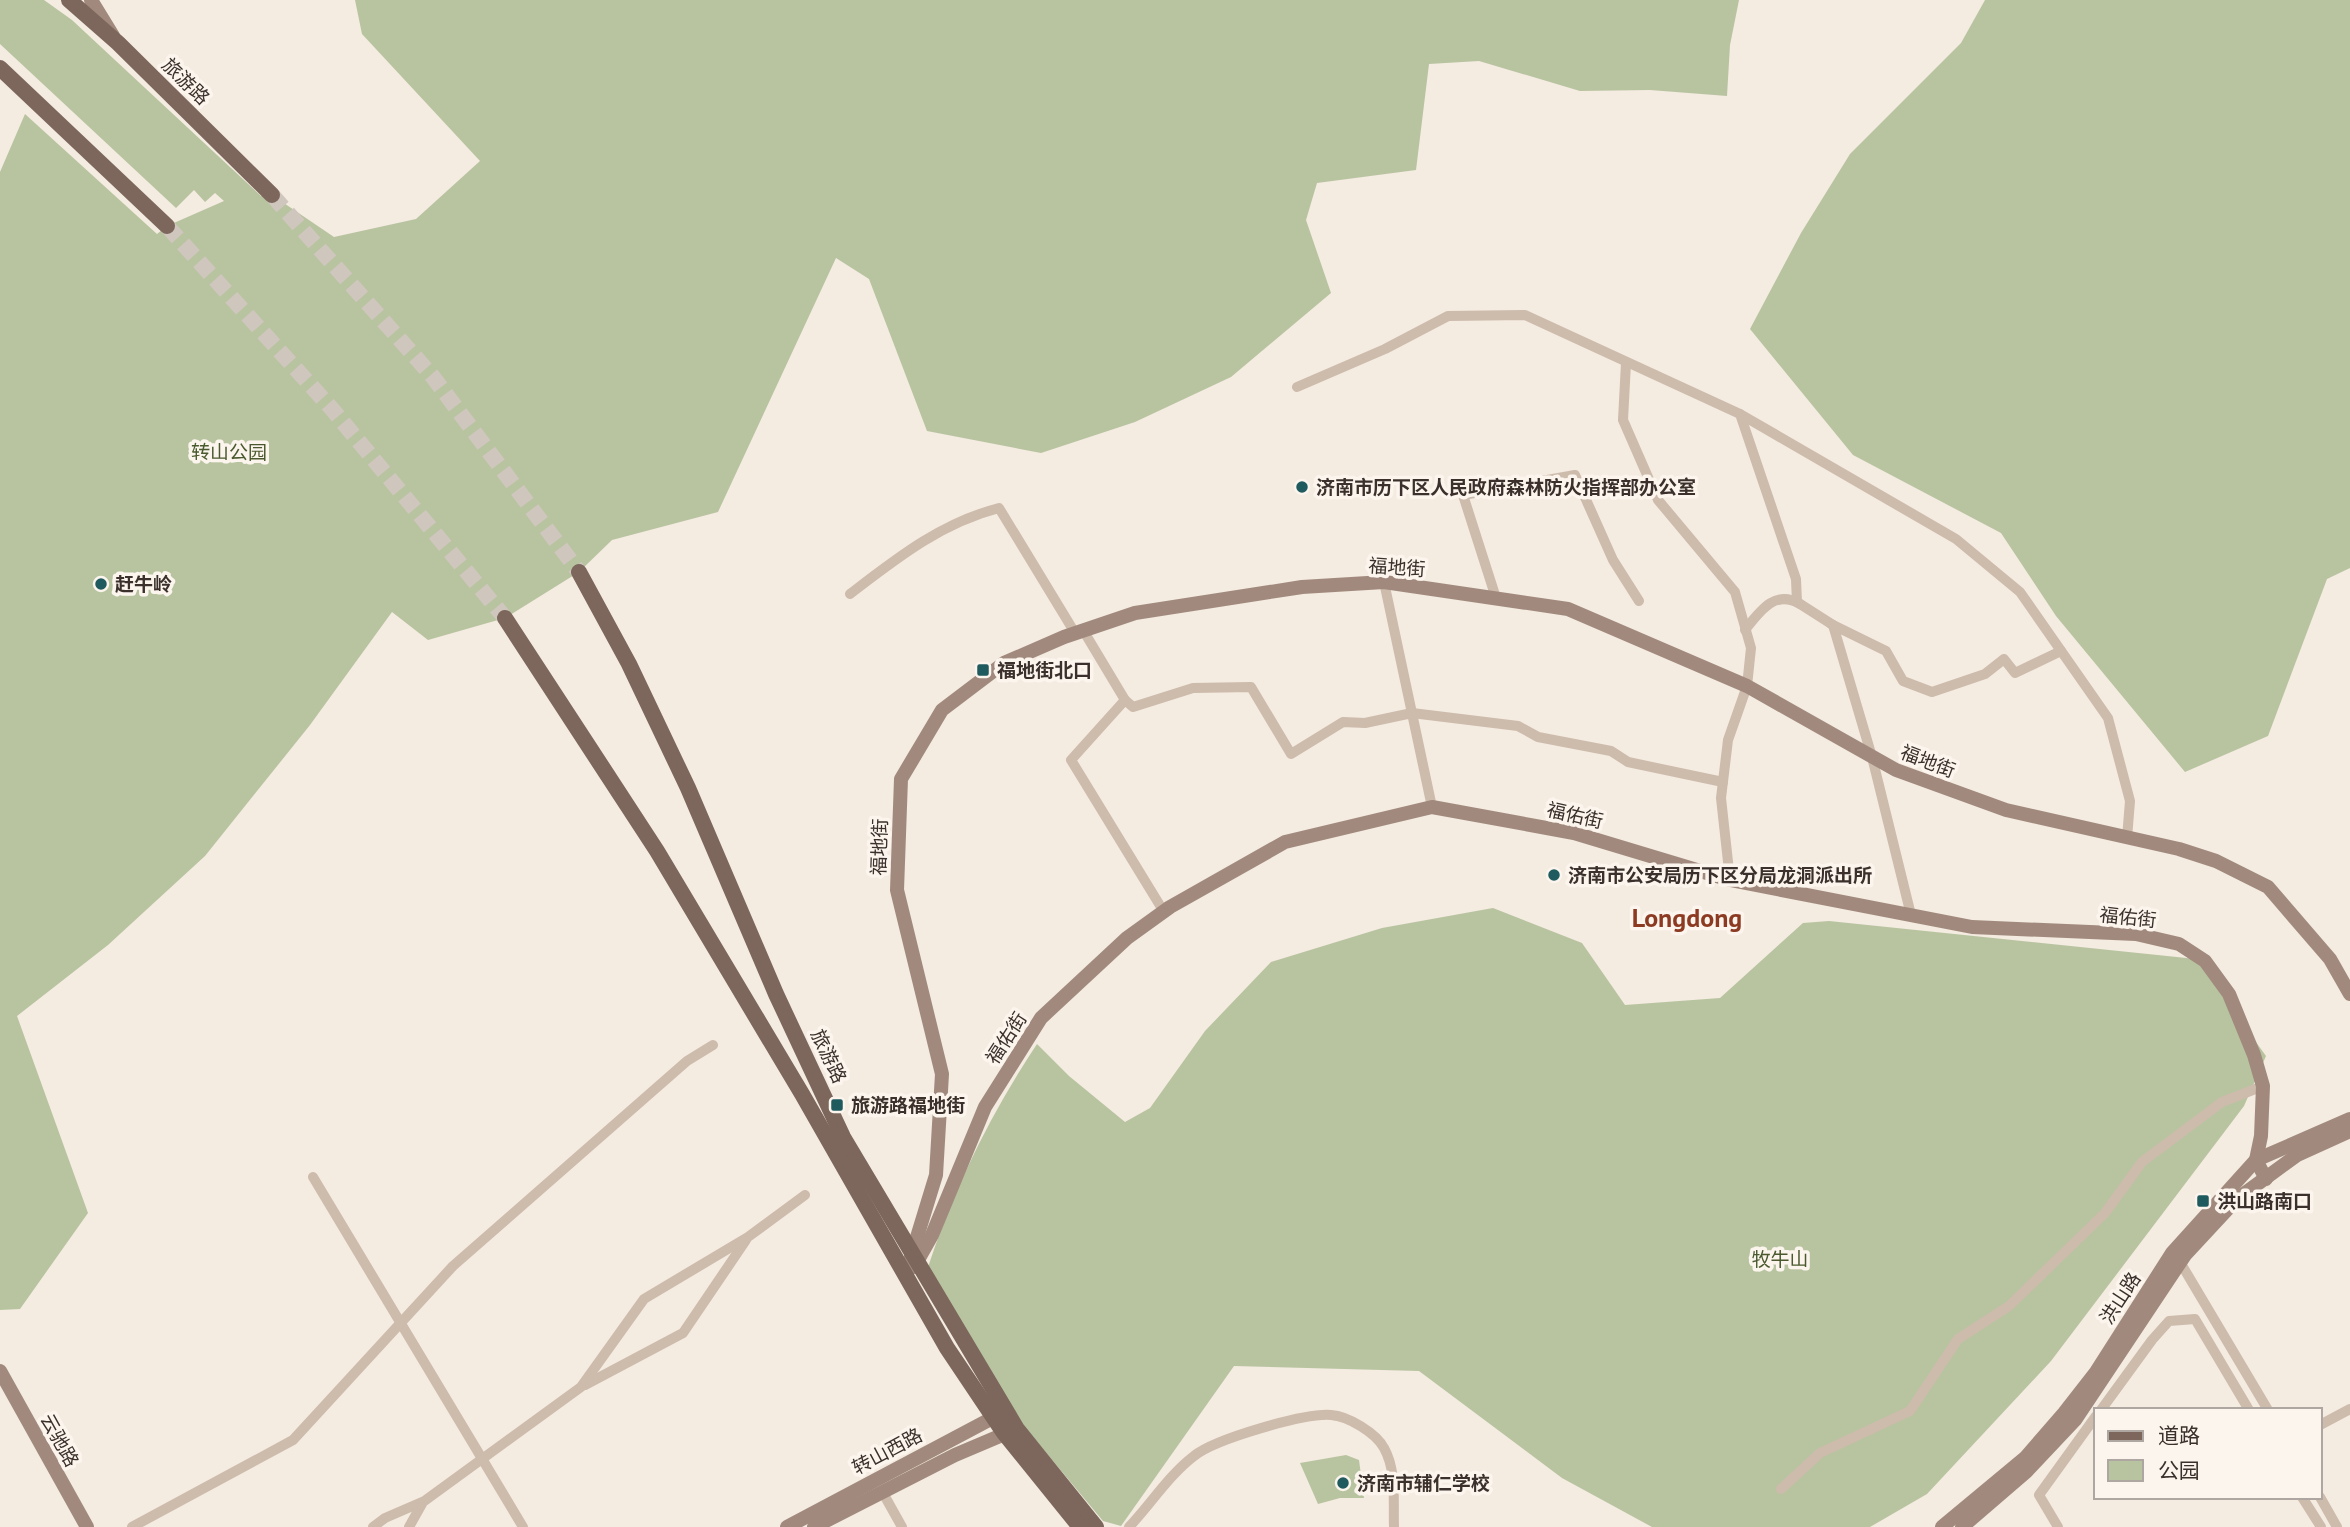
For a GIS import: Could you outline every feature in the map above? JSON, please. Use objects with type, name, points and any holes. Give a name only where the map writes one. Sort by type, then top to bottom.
[{"type":"main road","name":"旅游路","points":[[69,0],[118,43],[272,195]]},
{"type":"main road","points":[[0,68],[167,226]]},
{"type":"main road","name":"旅游路","points":[[579,572],[629,664],[688,788],[776,994],[843,1137],[911,1264],[947,1348],[1001,1414],[1080,1527]]},
{"type":"main road","name":"旅游路","points":[[505,618],[657,851],[802,1094],[911,1264]]},
{"type":"main road","name":"旅游路","points":[[1011,1431],[1096,1527]]},
{"type":"street","points":[[91,0],[118,43]]},
{"type":"street","points":[[1297,387],[1385,349],[1448,316],[1525,315],[1740,414],[1956,539],[2020,592],[2108,718],[2130,801],[2127,838]]},
{"type":"street","points":[[1626,363],[1623,420],[1658,500],[1735,593],[1751,648],[1747,685],[1728,740],[1721,798],[1730,880]]},
{"type":"street","points":[[1740,414],[1796,579],[1797,602]]},
{"type":"street","points":[[1496,598],[1463,495],[1575,475],[1613,560],[1639,601]]},
{"type":"street","points":[[850,594],[913,546],[948,526],[999,508],[1079,632],[1125,700],[1133,707],[1193,688],[1251,687],[1291,754],[1343,722],[1365,723],[1412,713],[1518,726],[1538,737],[1611,751],[1628,762],[1723,782]]},
{"type":"street","points":[[1384,582],[1432,807]]},
{"type":"street","name":"福地街","points":[[911,1264],[936,1175],[942,1074],[897,890],[901,779],[942,710],[1004,663],[1079,632],[1135,613],[1302,587],[1384,582],[1568,609],[1747,685],[1896,770],[2006,810],[2179,849],[2216,861],[2268,887],[2330,959],[2350,994]]},
{"type":"street","points":[[1745,630],[1762,609],[1786,597],[1833,625],[1886,651],[1903,681],[1932,692],[1985,674],[2004,659],[2015,673],[2061,651]]},
{"type":"street","points":[[1833,625],[1872,757],[1911,915]]},
{"type":"street","points":[[1125,700],[1071,760],[1164,912]]},
{"type":"street","name":"福佑街","points":[[911,1264],[932,1235],[985,1107],[1041,1018],[1127,938],[1164,912],[1285,842],[1432,807],[1574,833],[1730,880],[1980,928],[2136,934],[2179,944],[2205,961],[2229,995],[2254,1055],[2263,1087],[2261,1136],[2256,1160]]},
{"type":"street","points":[[132,1527],[293,1440],[453,1266],[687,1061],[713,1045]]},
{"type":"street","points":[[1781,1489],[1820,1453],[1910,1411],[1958,1339],[2009,1306],[2105,1213],[2142,1162],[2222,1102],[2263,1087]]},
{"type":"street","name":"洪山路","points":[[1971,1520],[2096,1372],[2172,1253],[2256,1160],[2350,1118]]},
{"type":"street","name":"洪山路","points":[[1942,1527],[1971,1520],[2026,1472],[2075,1420],[2180,1262],[2236,1199],[2297,1155],[2350,1131]]},
{"type":"street","points":[[2256,1160],[2266,1179]]},
{"type":"street","points":[[313,1177],[523,1527]]},
{"type":"street","points":[[581,1387],[645,1299],[748,1237],[805,1195]]},
{"type":"street","points":[[373,1527],[385,1518],[423,1502],[581,1387],[683,1333],[748,1237]]},
{"type":"street","points":[[2180,1262],[2267,1408]]},
{"type":"street","points":[[2102,1408],[2151,1340],[2169,1321],[2195,1319],[2248,1408]]},
{"type":"street","name":"云驰路","points":[[0,1371],[87,1527]]},
{"type":"street","points":[[2322,1424],[2350,1409]]},
{"type":"street","name":"转山西路","points":[[787,1527],[1001,1414]]},
{"type":"street","points":[[1129,1527],[1158,1490],[1195,1454],[1280,1423],[1332,1414],[1368,1430],[1384,1447],[1393,1472],[1394,1527]]},
{"type":"street","points":[[2058,1527],[2039,1495],[2094,1419]]},
{"type":"street","name":"转山西路","points":[[814,1527],[1011,1431]]},
{"type":"street","points":[[883,1493],[902,1527]]},
{"type":"street","points":[[2303,1499],[2321,1527]]},
{"type":"street","points":[[2321,1499],[2337,1527]]},
{"type":"street","points":[[409,1527],[423,1502]]},
{"type":"green space","name":"转山公园","points":[[0,0],[44,0],[72,20],[261,196],[272,195],[334,237],[416,219],[480,161],[362,34],[355,0],[1739,0],[1730,45],[1727,96],[1650,90],[1580,91],[1479,61],[1429,64],[1416,170],[1317,183],[1306,220],[1331,293],[1231,377],[1135,422],[1041,453],[927,431],[869,279],[836,258],[718,512],[612,540],[579,572],[505,618],[428,640],[392,612],[310,725],[205,856],[108,945],[17,1016],[88,1213],[20,1309],[0,1310],[0,172],[25,114],[157,234],[167,226],[224,201],[215,193],[205,202],[194,190],[176,208],[0,44]]},
{"type":"green space","points":[[1985,0],[2350,0],[2350,568],[2327,579],[2268,736],[2185,772],[2056,616],[2001,533],[1853,455],[1750,329],[1801,233],[1850,154],[1961,43]]},
{"type":"green space","name":"牧牛山","points":[[1493,908],[1582,943],[1625,1005],[1720,998],[1803,923],[1829,921],[2196,959],[2266,1056],[2244,1106],[2051,1361],[1927,1494],[1870,1527],[1652,1527],[1562,1478],[1419,1371],[1234,1366],[1121,1526],[1103,1521],[1014,1414],[927,1270],[974,1153],[1037,1044],[1069,1076],[1125,1122],[1150,1108],[1205,1031],[1271,962],[1382,928]]},
{"type":"green space","points":[[1346,1455],[1359,1460],[1364,1498],[1340,1498],[1318,1504],[1300,1463]]},
{"type":"tunnel","points":[[272,195],[433,377],[579,572]]},
{"type":"tunnel","points":[[167,226],[332,409],[505,618]]},
{"type":"place","name":"济南市历下区人民政府森林防火指挥部办公室","points":[[1302,487]]},
{"type":"place","name":"赶牛岭","points":[[101,584]]},
{"type":"place","name":"福地街北口","points":[[983,670]]},
{"type":"place","name":"济南市公安局历下区分局龙洞派出所","points":[[1554,875]]},
{"type":"place","name":"旅游路福地街","points":[[837,1105]]},
{"type":"place","name":"洪山路南口","points":[[2203,1201]]},
{"type":"place","name":"济南市辅仁学校","points":[[1343,1483]]},
{"type":"district","name":"Longdong","points":[[1687,917]]}]
